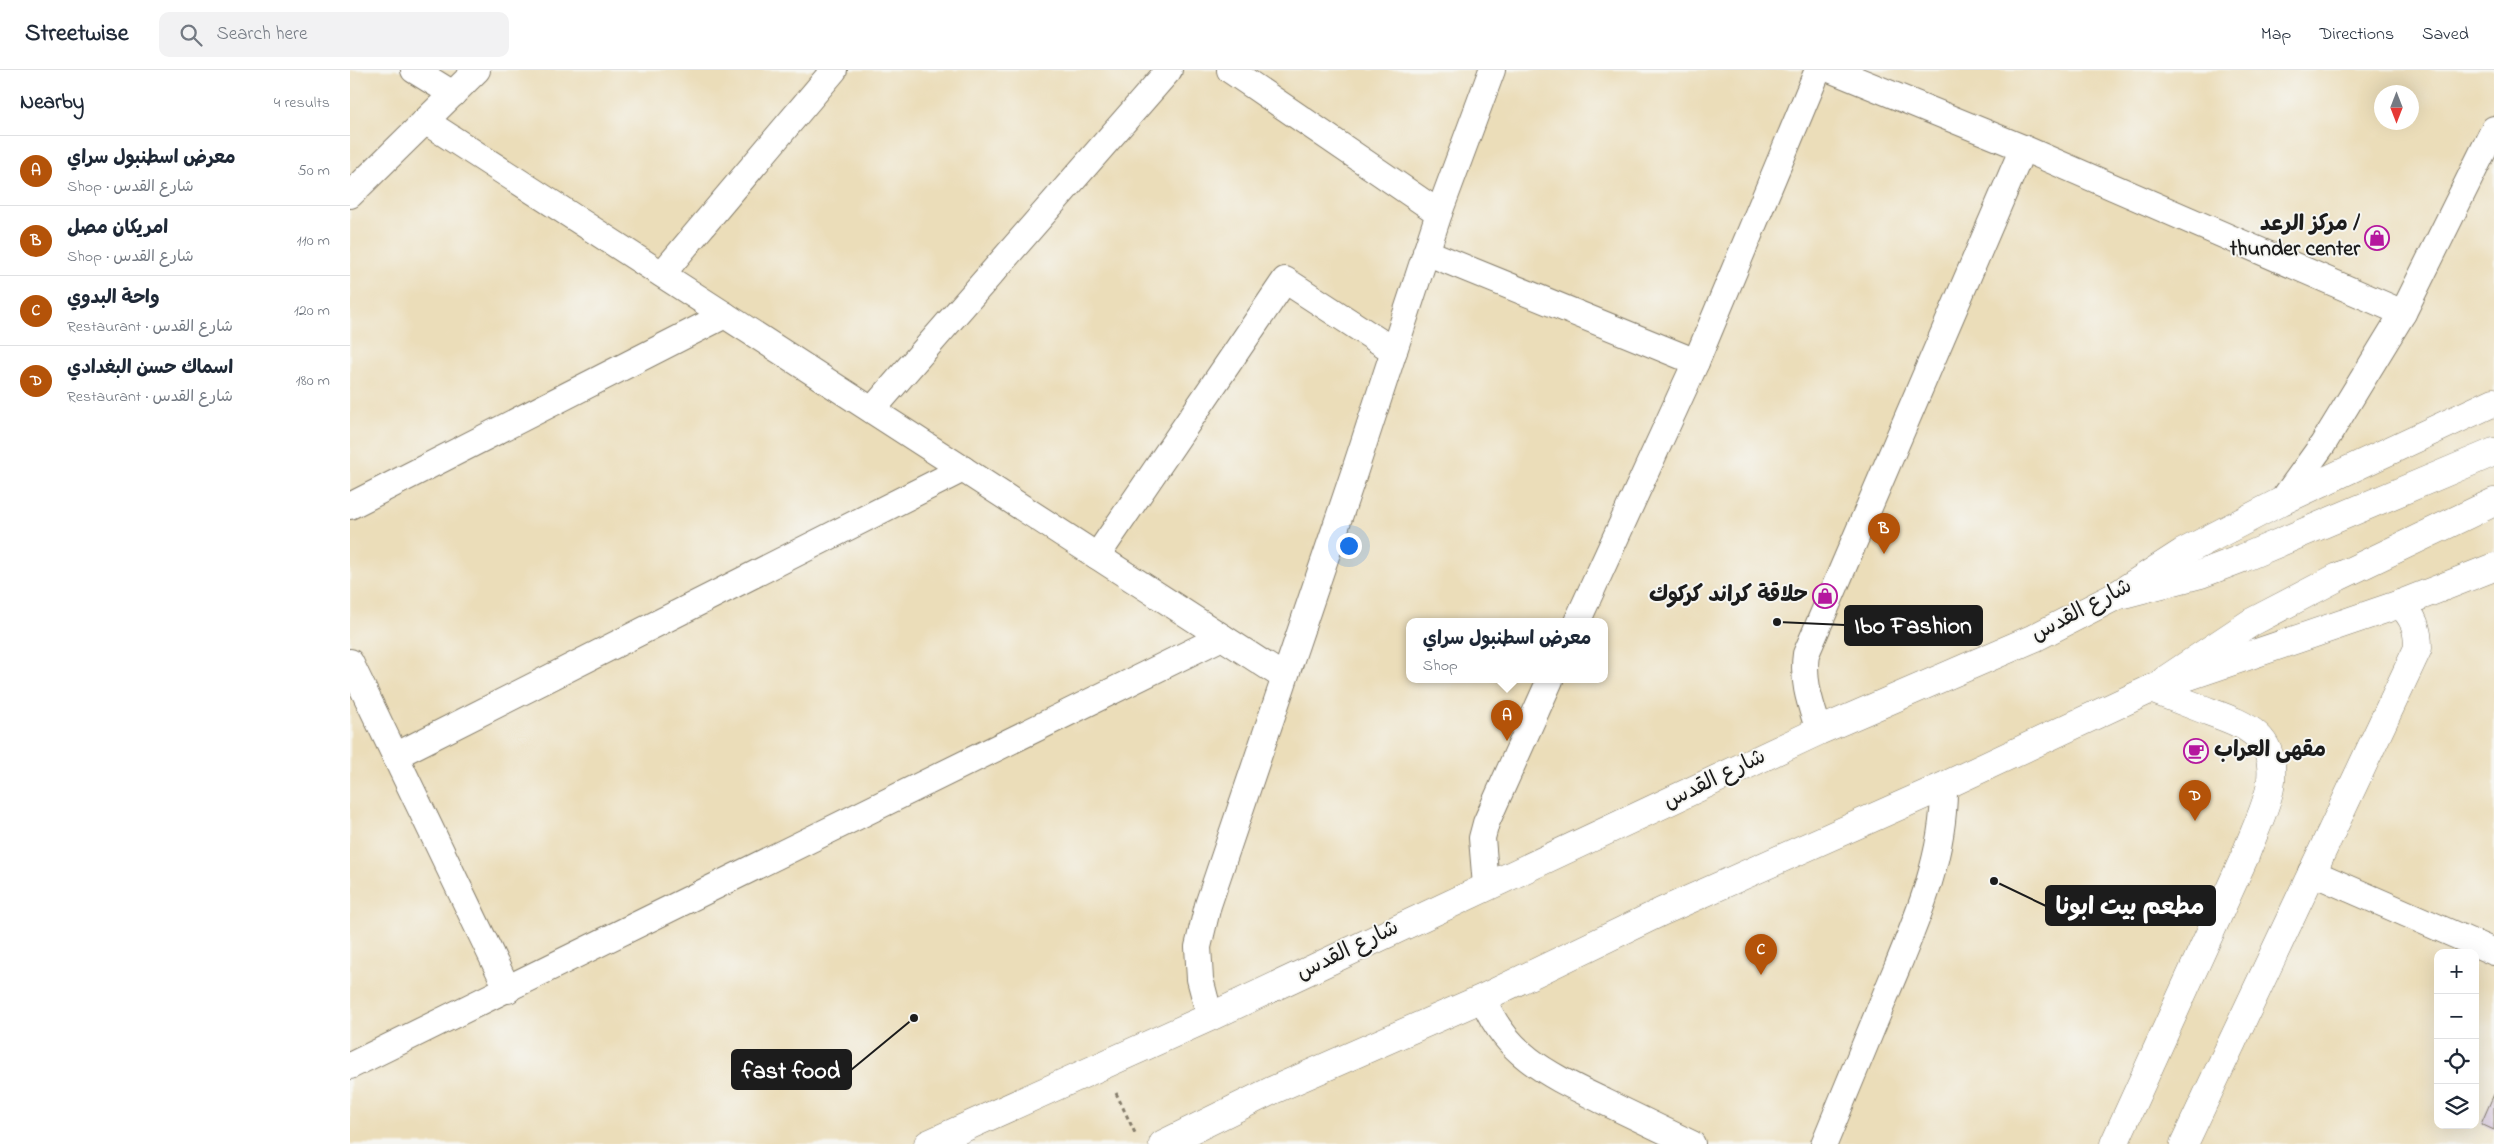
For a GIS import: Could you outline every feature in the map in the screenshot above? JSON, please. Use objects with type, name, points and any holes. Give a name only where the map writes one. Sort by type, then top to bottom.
[{"type":"main road","name":"شارع القدس","points":[[928,1144],[1210,1017],[1819,731],[2034,638],[2112,598],[2182,553],[2282,501],[2494,402]]},
{"type":"main road","points":[[2112,598],[2201,574],[2243,558],[2494,452]]},
{"type":"main road","points":[[2151,689],[2252,622],[2338,577],[2494,502]]},
{"type":"main road","points":[[1182,1140],[1271,1091],[1483,998],[1660,912],[1944,786],[2151,689],[2400,604],[2494,568]]},
{"type":"main road","points":[[2184,1144],[2418,648],[2418,634],[2414,620],[2400,604]]},
{"type":"main road","points":[[2114,1144],[2244,856],[2264,808],[2271,776],[2271,763],[2266,750],[2251,729],[2151,689]]},
{"type":"street","points":[[414,70],[453,94]]},
{"type":"street","points":[[350,195],[477,70]]},
{"type":"street","points":[[662,274],[834,70]]},
{"type":"street","points":[[872,410],[1169,70]]},
{"type":"street","points":[[1230,70],[1439,213]]},
{"type":"street","points":[[1210,1017],[1200,979],[1198,947],[1208,905],[1439,213],[1492,70]]},
{"type":"street","points":[[1579,618],[1696,362],[1818,70]]},
{"type":"street","points":[[1832,70],[2023,148],[2403,313]]},
{"type":"street","points":[[425,121],[1284,677]]},
{"type":"street","points":[[2282,501],[2323,444],[2403,313],[2494,129]]},
{"type":"street","points":[[1819,731],[1806,690],[1803,672],[1806,654],[2023,148]]},
{"type":"street","points":[[1426,252],[1696,362]]},
{"type":"street","points":[[1097,556],[1285,280],[1394,352]]},
{"type":"street","points":[[350,506],[725,315]]},
{"type":"street","points":[[395,756],[963,469]]},
{"type":"street","points":[[350,1066],[508,990],[1222,637]]},
{"type":"street","points":[[350,662],[508,990]]},
{"type":"street","points":[[1486,886],[1482,838],[1486,823],[1549,683]]},
{"type":"street","points":[[1824,1144],[1921,909],[1943,825],[1944,786]]},
{"type":"street","points":[[2311,872],[2494,952]]},
{"type":"street","points":[[1483,998],[1489,1014],[1501,1032],[1516,1050],[1540,1069],[1692,1144]]},
{"type":"path","points":[[1104,1065],[1136,1135]]},
{"type":"building","points":[[2494,1094],[2494,1130],[2481,1124]]},
{"type":"place","name":"مركز الرعد / thunder center","points":[[2377,238]]},
{"type":"place","name":"امريكان مصل","points":[[1884,554]]},
{"type":"place","name":"حلاقة كراند كركوك","points":[[1825,596]]},
{"type":"place","name":"Ibo Fashion","points":[[1777,622]]},
{"type":"place","name":"معرض اسطنبول سراي","points":[[1507,741]]},
{"type":"place","name":"مقهى العراب","points":[[2196,751]]},
{"type":"place","name":"اسماك حسن البغدادي","points":[[2195,821]]},
{"type":"place","name":"مطعم بيت ابونا","points":[[1994,881]]},
{"type":"place","name":"واحة البدوي","points":[[1761,975]]},
{"type":"place","name":"fast food","points":[[914,1018]]}]
